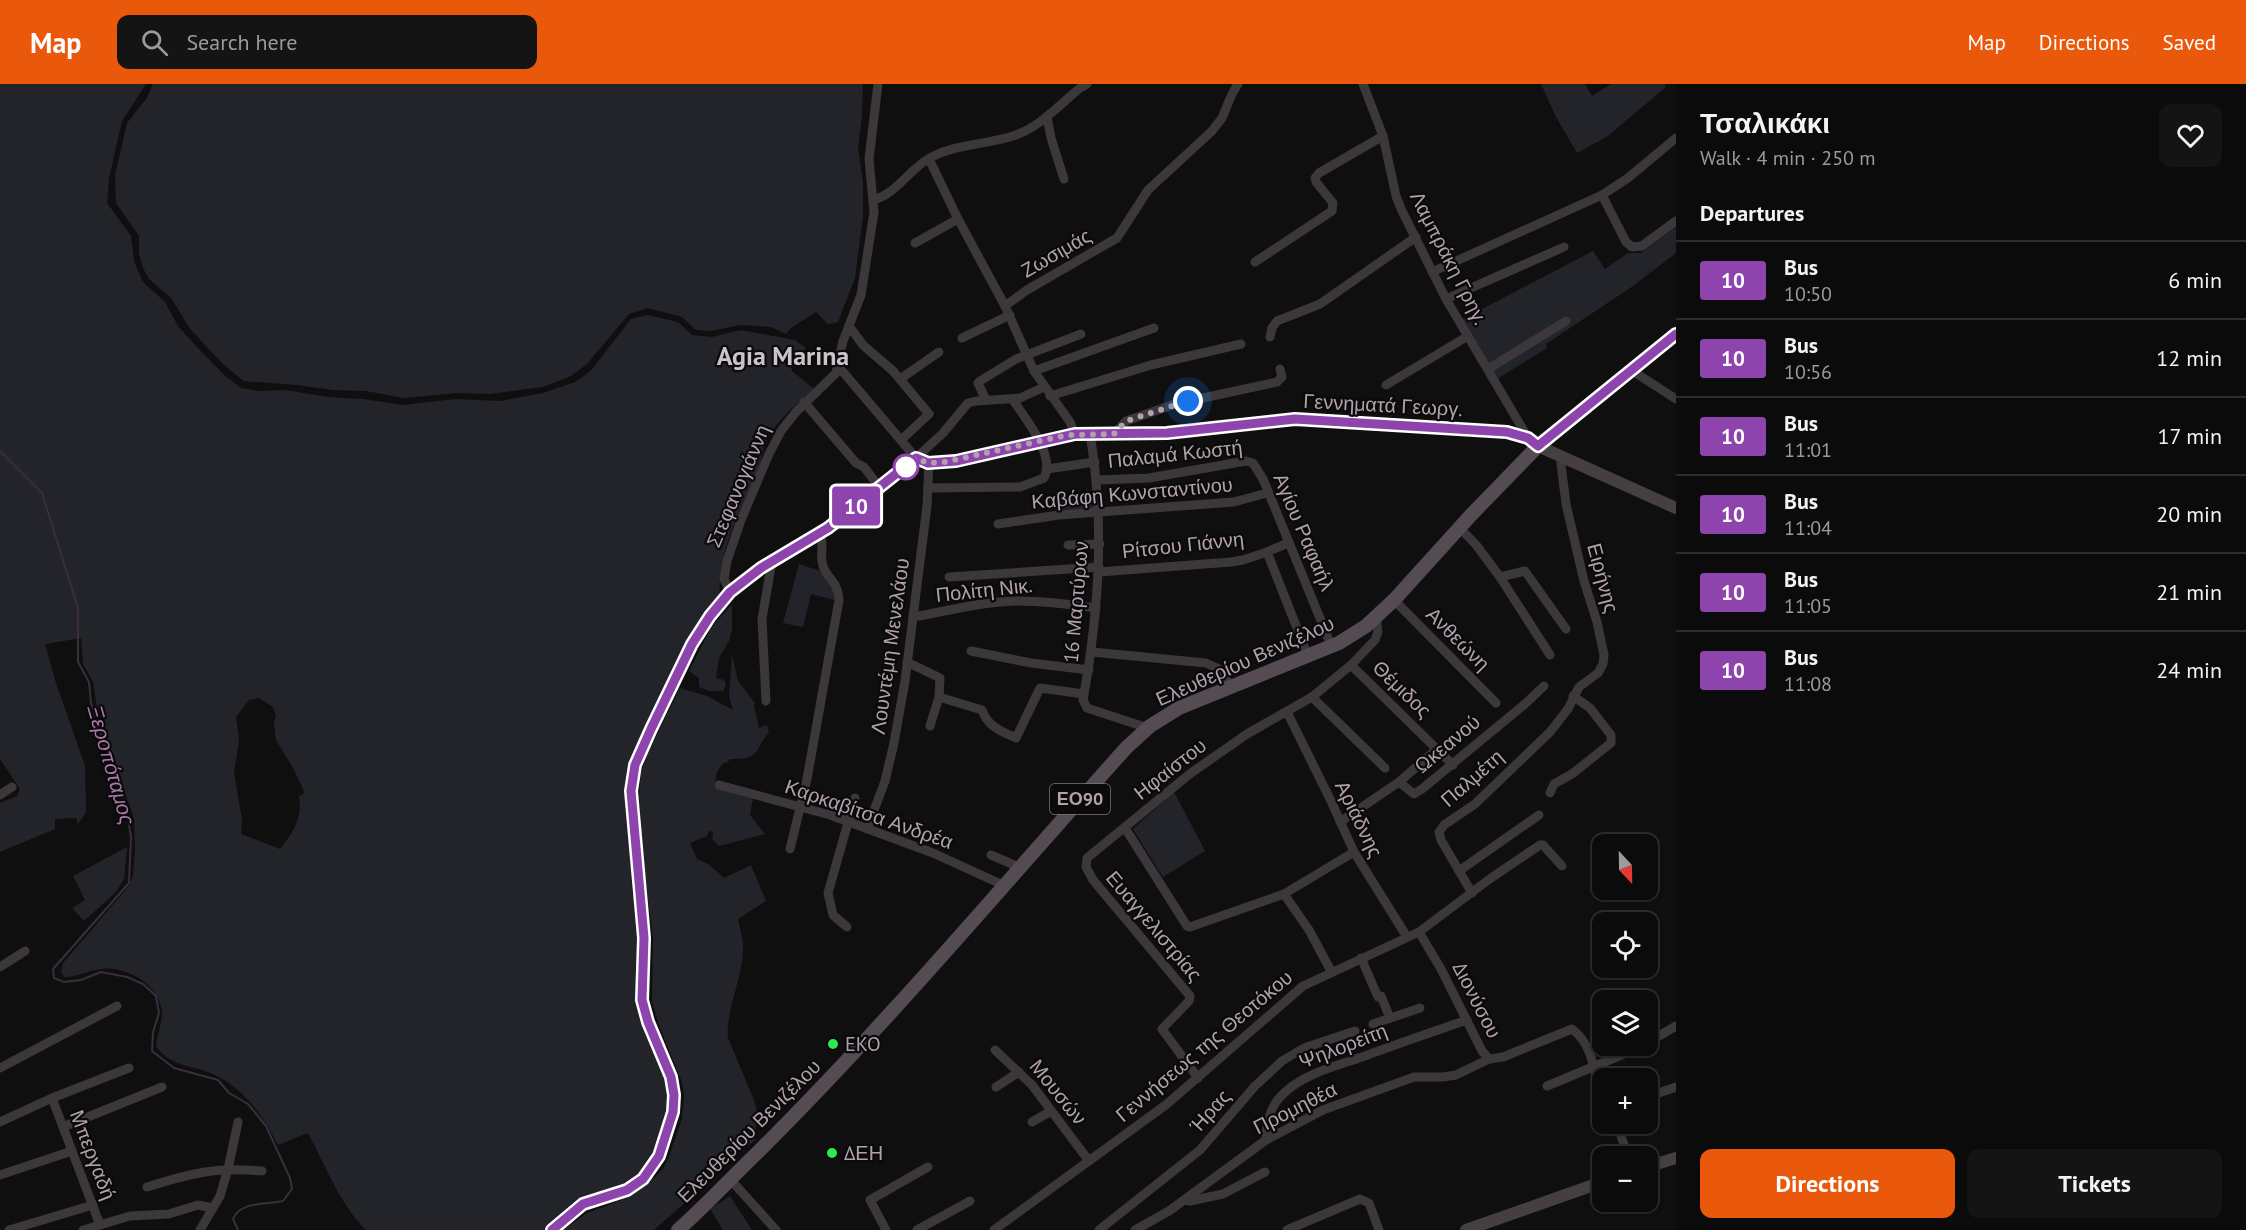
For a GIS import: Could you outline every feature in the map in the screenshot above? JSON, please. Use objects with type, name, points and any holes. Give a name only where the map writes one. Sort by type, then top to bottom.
[{"type":"main road","name":"Ελευθερίου Βενιζέλου","points":[[678,1230],[889,1015],[1126,748],[1148,728],[1179,708],[1348,638],[1376,618],[1460,528],[1533,442],[1676,334]]},
{"type":"street","name":"Στεφανογιάννη","points":[[730,592],[724,582],[725,568],[741,520],[774,444],[785,425],[804,402],[832,377],[838,366],[839,353],[864,283],[873,218],[869,159],[878,84]]},
{"type":"street","name":"Ζωσιμάς","points":[[1005,306],[1027,290],[1113,241],[1123,230],[1148,190],[1222,118],[1233,90],[1238,84]]},
{"type":"street","name":"Λαμπράκη Γρηγ.","points":[[1363,84],[1383,136],[1398,202],[1446,299],[1533,442]]},
{"type":"street","points":[[873,200],[886,195],[929,159],[951,150],[1014,135],[1033,127],[1082,85]]},
{"type":"street","points":[[1047,117],[1064,179]]},
{"type":"street","points":[[1255,262],[1332,211],[1333,203],[1316,182],[1315,178],[1319,173],[1383,136]]},
{"type":"street","points":[[1432,272],[1602,195],[1628,178],[1676,138]]},
{"type":"street","points":[[929,159],[958,219],[1010,315],[1034,371],[1070,422],[1075,434]]},
{"type":"street","points":[[1602,195],[1626,242],[1632,247],[1642,246],[1676,221]]},
{"type":"street","points":[[915,243],[958,219]]},
{"type":"street","points":[[1270,337],[1277,321],[1320,304],[1416,237]]},
{"type":"street","points":[[1446,299],[1564,247]]},
{"type":"street","points":[[962,338],[1010,315]]},
{"type":"street","points":[[1488,369],[1566,321]]},
{"type":"street","points":[[849,326],[863,345],[900,379],[929,414],[901,440]]},
{"type":"street","points":[[1034,371],[1154,328]]},
{"type":"street","points":[[986,400],[979,382],[1009,362],[1026,354],[1081,334]]},
{"type":"street","points":[[1386,385],[1468,336]]},
{"type":"street","points":[[552,1230],[583,1204],[627,1190],[641,1181],[658,1158],[674,1108],[672,1082],[648,1022],[642,1000],[644,938],[631,781],[639,755],[689,650],[710,616],[730,592],[772,561],[820,533],[880,488],[943,433],[971,402],[1013,400],[1241,344]]},
{"type":"street","points":[[900,379],[939,352]]},
{"type":"street","points":[[838,366],[916,458]]},
{"type":"street","points":[[1114,434],[1126,421],[1175,404],[1277,382],[1282,377],[1280,369]]},
{"type":"street","points":[[1631,370],[1676,399]]},
{"type":"street","points":[[1013,400],[1040,441],[1044,450],[1046,472]]},
{"type":"street","points":[[804,402],[880,488]]},
{"type":"street","name":"Γεννηματά Γεωργ.","points":[[916,458],[928,463],[963,459],[1075,434],[1167,433],[1295,419],[1507,432],[1676,508]]},
{"type":"street","name":"16 Μαρτύρων","points":[[1084,694],[1092,652],[1100,544],[1098,480],[1090,434]]},
{"type":"street","name":"Ειρήνης","points":[[1560,456],[1571,526],[1604,656],[1598,673],[1579,687],[1573,697]]},
{"type":"street","name":"Παλαμά Κωστή","points":[[1098,480],[1149,478],[1246,461],[1256,466]]},
{"type":"street","points":[[928,488],[1020,487],[1034,482],[1046,472],[1095,462]]},
{"type":"street","name":"Λουντέμη Μενελάου","points":[[867,829],[890,762],[907,662],[927,506],[928,463]]},
{"type":"street","name":"Αγίου Ραφαήλ","points":[[1256,466],[1331,645]]},
{"type":"street","name":"Καβάφη Κωνσταντίνου","points":[[998,524],[1059,515],[1239,502],[1267,493]]},
{"type":"street","points":[[1460,528],[1483,552],[1550,656]]},
{"type":"street","points":[[790,849],[810,765],[838,600],[836,585],[822,565],[820,533]]},
{"type":"street","points":[[1267,552],[1288,543]]},
{"type":"street","points":[[1068,545],[1100,544]]},
{"type":"street","name":"Ρίτσου Γιάννη","points":[[949,577],[1231,562],[1267,552],[1308,656]]},
{"type":"street","points":[[766,701],[762,619],[772,561]]},
{"type":"street","points":[[1500,577],[1525,571],[1566,629]]},
{"type":"street","name":"Ανθεώνη","points":[[1394,600],[1496,703]]},
{"type":"street","name":"Πολίτη Νικ.","points":[[913,617],[1006,602],[1051,602],[1096,608]]},
{"type":"street","name":"Ηφαίστου","points":[[1125,828],[1191,773],[1247,734],[1312,697],[1351,665],[1375,640],[1378,632],[1376,618]]},
{"type":"street","points":[[971,651],[1031,663],[1089,670]]},
{"type":"street","points":[[1092,652],[1206,663],[1221,670],[1232,687]]},
{"type":"street","points":[[907,662],[940,678],[939,697],[930,726]]},
{"type":"street","name":"Θέμιδος","points":[[1351,665],[1453,765]]},
{"type":"street","name":"Ωκεανού","points":[[1340,822],[1399,782],[1414,794],[1453,765],[1544,686]]},
{"type":"street","points":[[939,697],[982,710],[986,721],[1016,738],[1040,688],[1084,694],[1083,700],[1087,708],[1148,728]]},
{"type":"street","points":[[1312,697],[1385,768]]},
{"type":"street","points":[[1550,793],[1554,784],[1572,774],[1611,743],[1611,735],[1590,708],[1573,697]]},
{"type":"street","name":"Παλμέτη","points":[[1472,893],[1441,840],[1439,832],[1444,825],[1474,804],[1550,732],[1568,708],[1573,697]]},
{"type":"street","name":"Αριάδνης","points":[[1287,712],[1354,852],[1407,937]]},
{"type":"street","points":[[1399,782],[1437,748]]},
{"type":"street","name":"Καρκαβίτσα Ανδρέα","points":[[719,785],[801,806],[847,821],[933,853],[1003,885]]},
{"type":"street","points":[[0,795],[12,786]]},
{"type":"street","points":[[847,927],[833,915],[828,893],[855,798]]},
{"type":"street","points":[[1459,871],[1539,815]]},
{"type":"street","points":[[1125,828],[1187,926],[1191,927],[1284,894],[1354,852]]},
{"type":"street","name":"Ευαγγελιστρίας","points":[[1125,828],[1090,855],[1086,867],[1093,880],[1190,996],[1190,1001],[1162,1029],[1198,1078]]},
{"type":"street","name":"Γεννήσεως της Θεοτόκου","points":[[994,1230],[1167,1104],[1312,980],[1419,932],[1540,844],[1562,866]]},
{"type":"street","points":[[991,855],[1019,867]]},
{"type":"street","points":[[1284,894],[1331,971]]},
{"type":"street","name":"Διονύσου","points":[[1419,932],[1482,1051],[1489,1059],[1503,1057],[1572,1029],[1583,1042],[1595,1067]]},
{"type":"street","points":[[0,967],[25,951]]},
{"type":"street","points":[[1361,958],[1390,1018]]},
{"type":"street","points":[[0,1068],[117,1006]]},
{"type":"street","points":[[1373,1024],[1420,1008]]},
{"type":"street","name":"Ψηλορείτη","points":[[1266,1140],[1266,1126],[1274,1105],[1295,1085],[1331,1067],[1467,1020]]},
{"type":"street","points":[[1658,1037],[1676,1026]]},
{"type":"street","name":"Ήρας","points":[[1099,1230],[1200,1149],[1255,1086],[1282,1061],[1304,1048],[1355,1031]]},
{"type":"street","name":"Μουσών","points":[[995,1050],[1019,1072],[1089,1161]]},
{"type":"street","points":[[1547,1086],[1620,1056]]},
{"type":"street","name":"Προμηθέα","points":[[1135,1230],[1185,1200],[1266,1140],[1323,1110],[1414,1077],[1456,1075],[1489,1059]]},
{"type":"street","name":"Μπεργαδή","points":[[0,1122],[52,1098],[129,1068]]},
{"type":"street","points":[[996,1087],[1019,1072]]},
{"type":"street","points":[[1658,1093],[1676,1087]]},
{"type":"street","points":[[63,1127],[162,1088]]},
{"type":"street","name":"Μπεργαδή","points":[[52,1098],[100,1225]]},
{"type":"street","points":[[1032,1122],[1051,1111]]},
{"type":"street","points":[[200,1230],[220,1196],[238,1122]]},
{"type":"street","points":[[0,1175],[72,1151]]},
{"type":"street","points":[[1658,1164],[1676,1158]]},
{"type":"street","points":[[885,1230],[870,1200],[928,1167]]},
{"type":"street","points":[[147,1187],[194,1173],[228,1169],[262,1171]]},
{"type":"street","points":[[1185,1200],[1197,1200],[1223,1194],[1265,1172]]},
{"type":"street","points":[[730,1179],[776,1230]]},
{"type":"street","points":[[1466,1230],[1592,1186]]},
{"type":"street","points":[[1287,1230],[1360,1199],[1369,1203],[1379,1230]]},
{"type":"street","points":[[917,1230],[970,1201]]},
{"type":"street","points":[[9,1230],[93,1205]]},
{"type":"street","points":[[83,1230],[130,1216],[169,1214],[198,1205],[213,1208]]},
{"type":"shaded area","points":[[0,84],[146,84],[122,121],[109,178],[107,203],[131,236],[134,261],[143,282],[165,302],[178,326],[197,347],[224,375],[241,388],[260,391],[285,390],[403,405],[456,399],[500,401],[543,393],[575,382],[592,369],[631,319],[647,315],[678,322],[692,335],[712,337],[741,330],[795,340],[806,348],[791,367],[792,371],[814,389],[784,416],[767,439],[758,470],[737,516],[726,548],[722,564],[720,597],[627,773],[625,790],[640,976],[667,1077],[670,1104],[661,1139],[646,1171],[623,1187],[576,1203],[544,1230],[366,1230],[348,1208],[308,1133],[278,1145],[260,1115],[237,1089],[209,1072],[176,1062],[162,1053],[156,1046],[162,1013],[156,994],[149,986],[121,970],[100,969],[64,977],[61,971],[63,963],[129,886],[133,875],[135,852],[134,819],[98,715],[93,682],[83,664],[81,638],[45,644],[85,766],[86,813],[78,824],[76,818],[55,819],[55,829],[0,852],[0,803],[17,796],[20,789],[0,759]],"holes":[[[259,698],[273,707],[276,715],[274,722],[276,740],[305,793],[299,796],[300,811],[296,825],[280,849],[241,834],[242,820],[234,773],[239,740],[236,717],[249,700]]]},
{"type":"shaded area","points":[[153,84],[863,84],[858,148],[863,182],[863,217],[855,278],[838,322],[828,324],[816,312],[791,328],[786,334],[771,327],[740,325],[711,331],[696,330],[682,317],[648,308],[629,314],[587,364],[571,376],[543,387],[490,394],[456,393],[404,398],[366,391],[244,381],[224,365],[190,329],[172,299],[149,279],[139,254],[139,236],[116,203],[115,175],[127,123],[147,98]]},
{"type":"shaded area","points":[[1541,84],[1585,84],[1592,96],[1611,84],[1664,84],[1666,87],[1608,136],[1577,153],[1556,117]]},
{"type":"shaded area","points":[[1676,227],[1676,253],[1633,286],[1546,344],[1547,348],[1497,379],[1461,320],[1593,251],[1605,269],[1628,253],[1641,253]]},
{"type":"shaded area","points":[[1094,493],[1094,508],[1062,510],[1060,496]]},
{"type":"shaded area","points":[[799,564],[823,572],[835,592],[834,600],[811,594],[803,627],[783,623]]},
{"type":"shaded area","points":[[732,604],[732,629],[729,641],[719,658],[716,678],[724,680],[726,685],[723,691],[710,691],[699,687],[699,678],[689,671],[711,628]]},
{"type":"shaded area","points":[[732,654],[738,681],[755,703],[759,728],[767,725],[769,732],[752,756],[730,759],[723,763],[717,772],[714,787],[753,797],[750,815],[765,834],[719,846],[712,839],[713,832],[709,831],[707,836],[690,843],[697,859],[708,864],[724,878],[751,865],[766,901],[738,919],[742,939],[742,962],[728,1028],[728,1038],[757,1112],[755,1140],[748,1146],[738,1148],[687,1201],[654,1230],[563,1230],[587,1213],[627,1198],[646,1186],[663,1169],[682,1119],[684,1095],[682,1082],[652,1002],[653,938],[643,859],[639,795],[641,773],[647,755],[680,688],[707,696],[733,710],[729,696]]},
{"type":"shaded area","points":[[1174,792],[1205,851],[1163,877],[1133,829]]},
{"type":"shaded area","points":[[127,847],[124,879],[116,892],[84,921],[72,908],[85,900],[73,876]]},
{"type":"shaded area","points":[[730,1196],[752,1230],[723,1230],[710,1209]]},
{"type":"waterway","name":"Ξεροπόταμος","points":[[0,451],[42,493],[78,608],[78,662],[89,682],[91,703],[125,800],[131,837],[129,883],[53,969],[54,978],[64,982],[81,980],[101,972],[127,977],[143,984],[156,996],[159,1013],[153,1032],[152,1051],[174,1068],[218,1080],[229,1093],[248,1104],[266,1126],[290,1178],[292,1189],[283,1201],[242,1209],[233,1219],[238,1230]]},
{"type":"bus line","name":"10","points":[[552,1230],[583,1204],[627,1190],[646,1177],[658,1158],[672,1118],[674,1108],[672,1082],[668,1067],[648,1022],[642,1000],[644,938],[631,781],[639,755],[692,644],[715,609],[742,582],[772,561],[828,528],[916,458],[928,463],[956,461],[1075,434],[1167,433],[1295,419],[1514,432],[1528,438],[1538,446],[1676,334]]},
{"type":"place","name":"EKO","points":[[833,1044]]},
{"type":"place","name":"ΔΕΗ","points":[[832,1153]]},
{"type":"district","name":"Agia Marina","points":[[783,356]]},
{"type":"route","points":[[906,467],[916,458],[928,463],[945,462],[1067,435],[1114,434],[1126,421],[1188,401]]}]
